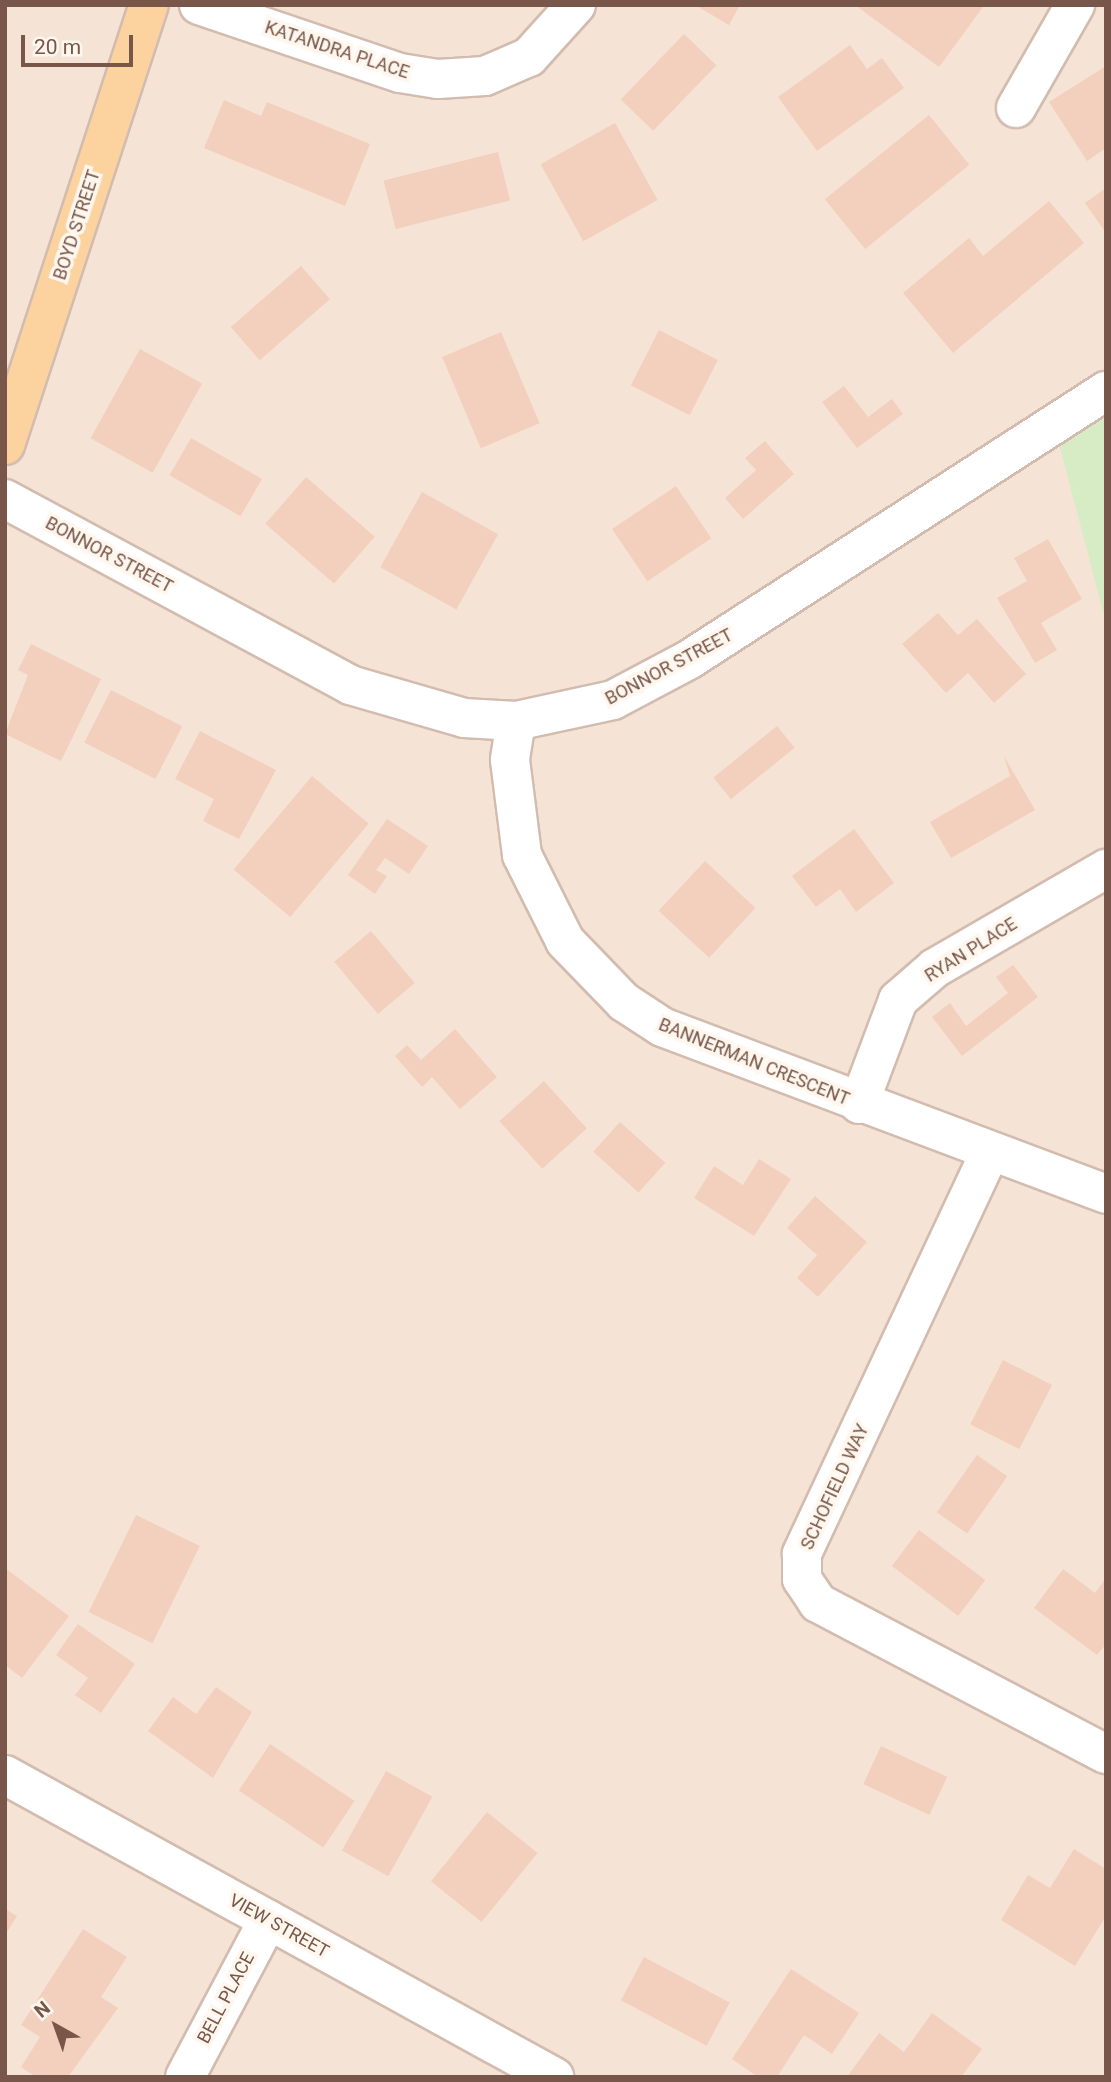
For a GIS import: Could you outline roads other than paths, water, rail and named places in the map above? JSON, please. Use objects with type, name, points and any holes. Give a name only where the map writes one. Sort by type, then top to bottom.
[{"type":"main road","name":"BOYD STREET","points":[[5,445],[149,5]]},
{"type":"street","name":"KATANDRA PLACE","points":[[199,5],[400,74],[438,79],[485,76],[529,57],[576,5]]},
{"type":"street","points":[[1016,108],[1075,5]]},
{"type":"street","name":"BONNOR STREET","points":[[5,499],[350,685],[464,718],[516,722],[613,700],[690,659],[1106,391]]},
{"type":"street","name":"BANNERMAN CRESCENT","points":[[516,722],[510,760],[522,855],[565,942],[594,975],[662,1027],[859,1104],[1106,1194]]},
{"type":"street","name":"RYAN PLACE","points":[[859,1104],[898,1000],[935,968],[1106,869]]},
{"type":"street","name":"SCHOFIELD WAY","points":[[990,1152],[803,1554],[802,1580],[818,1604],[1106,1754]]},
{"type":"street","name":"VIEW STREET","points":[[5,1775],[554,2077]]},
{"type":"street","name":"BELL PLACE","points":[[186,2077],[268,1920]]}]
